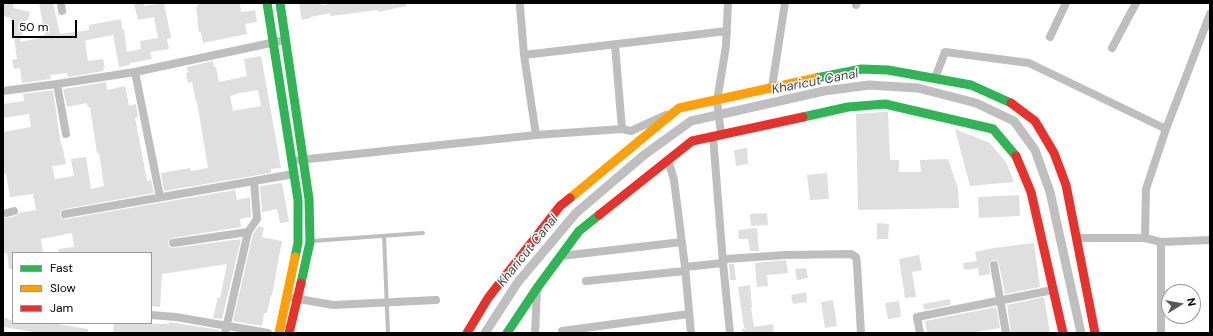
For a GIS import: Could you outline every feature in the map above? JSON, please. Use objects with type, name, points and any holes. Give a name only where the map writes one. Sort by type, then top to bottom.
[{"type":"street","points":[[267,3],[298,200],[298,243],[279,333]]},
{"type":"street","points":[[280,3],[309,199],[310,242],[289,333]]},
{"type":"street","points":[[728,3],[726,46],[717,102],[723,263],[730,333]]},
{"type":"street","points":[[772,87],[784,3]]},
{"type":"street","points":[[1050,37],[1066,3]]},
{"type":"street","points":[[1112,48],[1136,3]]},
{"type":"street","points":[[520,6],[524,55],[536,135]]},
{"type":"street","points":[[1145,238],[1146,189],[1166,129],[1210,14]]},
{"type":"street","points":[[524,55],[727,31]]},
{"type":"street","points":[[3,91],[135,72],[285,40]]},
{"type":"street","points":[[615,45],[622,129]]},
{"type":"street","points":[[934,78],[945,52],[1029,63],[1166,129]]},
{"type":"street","points":[[292,161],[536,135],[622,129],[631,131],[680,108],[704,102],[717,102],[772,87],[862,69],[888,70],[971,85],[1015,104],[1035,121],[1054,153],[1066,185],[1095,333]]},
{"type":"street","points":[[135,72],[160,197]]},
{"type":"street","points":[[57,84],[66,134]]},
{"type":"street","points":[[507,333],[537,288],[579,231],[692,141],[848,106],[885,104],[993,129],[1017,157],[1031,192],[1063,333]]},
{"type":"street","points":[[467,333],[488,298],[560,206],[680,108]]},
{"type":"street","points":[[668,160],[674,180],[691,333]]},
{"type":"street","points":[[65,214],[294,174]]},
{"type":"street","points":[[226,329],[248,232],[257,219],[254,181]]},
{"type":"street","points":[[3,214],[14,211]]},
{"type":"street","points":[[173,243],[248,232]]},
{"type":"street","points":[[1076,238],[1145,238],[1161,242],[1210,240]]},
{"type":"street","points":[[561,256],[682,242]]},
{"type":"street","points":[[1161,242],[1161,333]]},
{"type":"street","points":[[586,281],[685,269],[723,263],[726,259],[785,255],[851,254],[856,257],[857,264],[861,333]]},
{"type":"street","points":[[994,265],[1006,333]]},
{"type":"street","points":[[535,333],[537,288]]},
{"type":"street","points":[[920,333],[917,317],[1053,290]]},
{"type":"street","points":[[286,296],[333,305],[436,300]]},
{"type":"street","points":[[562,331],[690,314]]},
{"type":"street","points":[[152,315],[176,317],[226,329],[268,333]]},
{"type":"lane","points":[[310,242],[423,233]]},
{"type":"lane","points":[[384,236],[388,333]]},
{"type":"building","points":[[3,3],[14,3],[13,8],[30,12],[28,20],[26,20],[20,42],[40,38],[40,36],[45,35],[39,3],[53,3],[60,34],[89,30],[89,25],[121,19],[127,52],[141,49],[140,41],[158,38],[154,17],[138,20],[134,3],[144,3],[144,6],[164,3],[171,38],[167,39],[169,49],[150,52],[152,59],[130,63],[130,65],[119,67],[113,35],[87,40],[85,41],[88,61],[103,59],[105,68],[103,68],[104,71],[68,77],[67,73],[50,75],[51,79],[22,83],[20,68],[14,69],[12,60],[17,59],[11,18],[3,16]]},
{"type":"building","points":[[197,3],[240,3],[241,12],[255,10],[257,22],[245,24],[247,34],[203,43],[197,22]]},
{"type":"building","points":[[299,3],[323,3],[323,5],[336,3],[406,3],[406,6],[378,12],[378,10],[331,16],[330,13],[302,20]]},
{"type":"building","points":[[261,56],[281,168],[271,169],[270,173],[164,191],[161,173],[190,168],[191,171],[208,168],[197,102],[192,82],[188,83],[186,73],[188,72],[187,67],[213,61],[214,67],[216,67],[219,82],[247,76],[244,59]],"holes":[[[258,90],[261,106],[233,111],[230,96]]]},
{"type":"building","points":[[106,82],[107,90],[125,86],[129,106],[136,104],[138,117],[135,118],[147,181],[151,180],[154,193],[64,209],[60,212],[61,217],[66,219],[235,190],[237,200],[250,197],[251,217],[240,219],[241,227],[172,238],[168,241],[169,247],[174,248],[241,239],[222,319],[213,318],[218,297],[220,298],[227,264],[162,274],[160,307],[152,306],[152,252],[59,252],[58,249],[74,247],[72,233],[41,239],[43,252],[12,252],[12,269],[9,269],[7,253],[3,254],[3,219],[15,216],[19,213],[36,210],[33,194],[10,197],[6,174],[4,174],[3,168],[3,132],[31,127],[29,114],[3,118],[3,104],[24,101],[23,94],[53,90],[61,145],[66,164],[52,166],[55,179],[74,176],[71,159],[86,157],[91,189],[104,186],[90,107],[88,107],[87,103],[67,107],[63,89]]},
{"type":"building","points":[[888,112],[890,160],[899,160],[899,172],[921,172],[920,160],[948,159],[958,189],[959,208],[858,210],[856,114]]},
{"type":"building","points":[[955,129],[990,143],[1006,162],[1014,182],[970,186]]},
{"type":"building","points":[[747,148],[748,164],[736,166],[734,150]]},
{"type":"building","points":[[827,173],[829,199],[810,200],[807,175]]},
{"type":"building","points":[[282,183],[289,222],[280,223],[277,209],[262,212],[260,186]]},
{"type":"building","points":[[1019,195],[1020,216],[979,218],[978,197]]},
{"type":"building","points":[[767,213],[768,225],[751,226],[750,214]]},
{"type":"building","points":[[877,223],[889,224],[888,239],[877,239]]},
{"type":"building","points":[[259,226],[264,228],[262,237],[282,241],[272,295],[267,313],[264,313],[262,326],[233,321],[253,234]]},
{"type":"building","points":[[757,228],[759,251],[750,251],[748,239],[739,239],[738,230]]},
{"type":"building","points":[[1034,243],[1040,287],[1005,294],[999,264],[996,260],[989,263],[990,274],[979,276],[978,268],[964,270],[963,263],[977,261],[975,252]]},
{"type":"building","points":[[919,255],[922,270],[912,272],[916,297],[905,298],[899,259]]},
{"type":"building","points":[[786,260],[788,273],[767,275],[768,286],[757,287],[755,263]]},
{"type":"building","points":[[729,264],[734,264],[736,280],[730,280]]},
{"type":"building","points":[[806,268],[808,278],[797,280],[795,269]]},
{"type":"building","points":[[750,285],[754,327],[773,324],[774,333],[743,333],[742,329],[747,328],[744,328],[738,287]]},
{"type":"building","points":[[806,292],[807,302],[793,304],[791,295]]},
{"type":"building","points":[[1044,297],[1050,333],[1011,333],[1007,305]]},
{"type":"building","points":[[950,299],[951,305],[924,310],[923,304]]},
{"type":"building","points":[[833,300],[837,326],[825,328],[821,302]]},
{"type":"building","points":[[899,301],[901,317],[888,319],[885,303]]},
{"type":"building","points":[[996,307],[1000,328],[970,333],[927,333],[925,321]]},
{"type":"building","points":[[3,317],[12,321],[12,324],[58,324],[88,329],[88,333],[39,333],[3,327]]},
{"type":"building","points":[[169,322],[220,330],[220,333],[113,333],[114,324],[169,324]]},
{"type":"waterway","name":"Kharicut Canal","points":[[485,333],[518,282],[576,213],[644,155],[691,121],[824,91],[869,85],[918,88],[976,103],[1014,121],[1035,150],[1050,192],[1081,333]]},
{"type":"traffic: fast","points":[[267,3],[298,200],[298,243],[295,257]]},
{"type":"traffic: fast","points":[[280,3],[309,199],[310,242],[301,283]]},
{"type":"traffic: fast","points":[[816,78],[862,69],[888,70],[971,85],[1011,103]]},
{"type":"traffic: fast","points":[[803,117],[848,107],[885,104],[993,129],[1016,156]]},
{"type":"traffic: fast","points":[[507,333],[537,288],[579,231],[599,215]]},
{"type":"traffic: slow","points":[[570,198],[679,108],[816,78]]},
{"type":"traffic: slow","points":[[279,333],[295,257]]},
{"type":"traffic: jam","points":[[1011,103],[1035,121],[1054,153],[1066,185],[1095,333]]},
{"type":"traffic: jam","points":[[599,215],[692,141],[803,117]]},
{"type":"traffic: jam","points":[[1016,156],[1031,192],[1063,333]]},
{"type":"traffic: jam","points":[[467,333],[488,298],[560,206],[570,198]]},
{"type":"traffic: jam","points":[[289,333],[301,283]]}]
